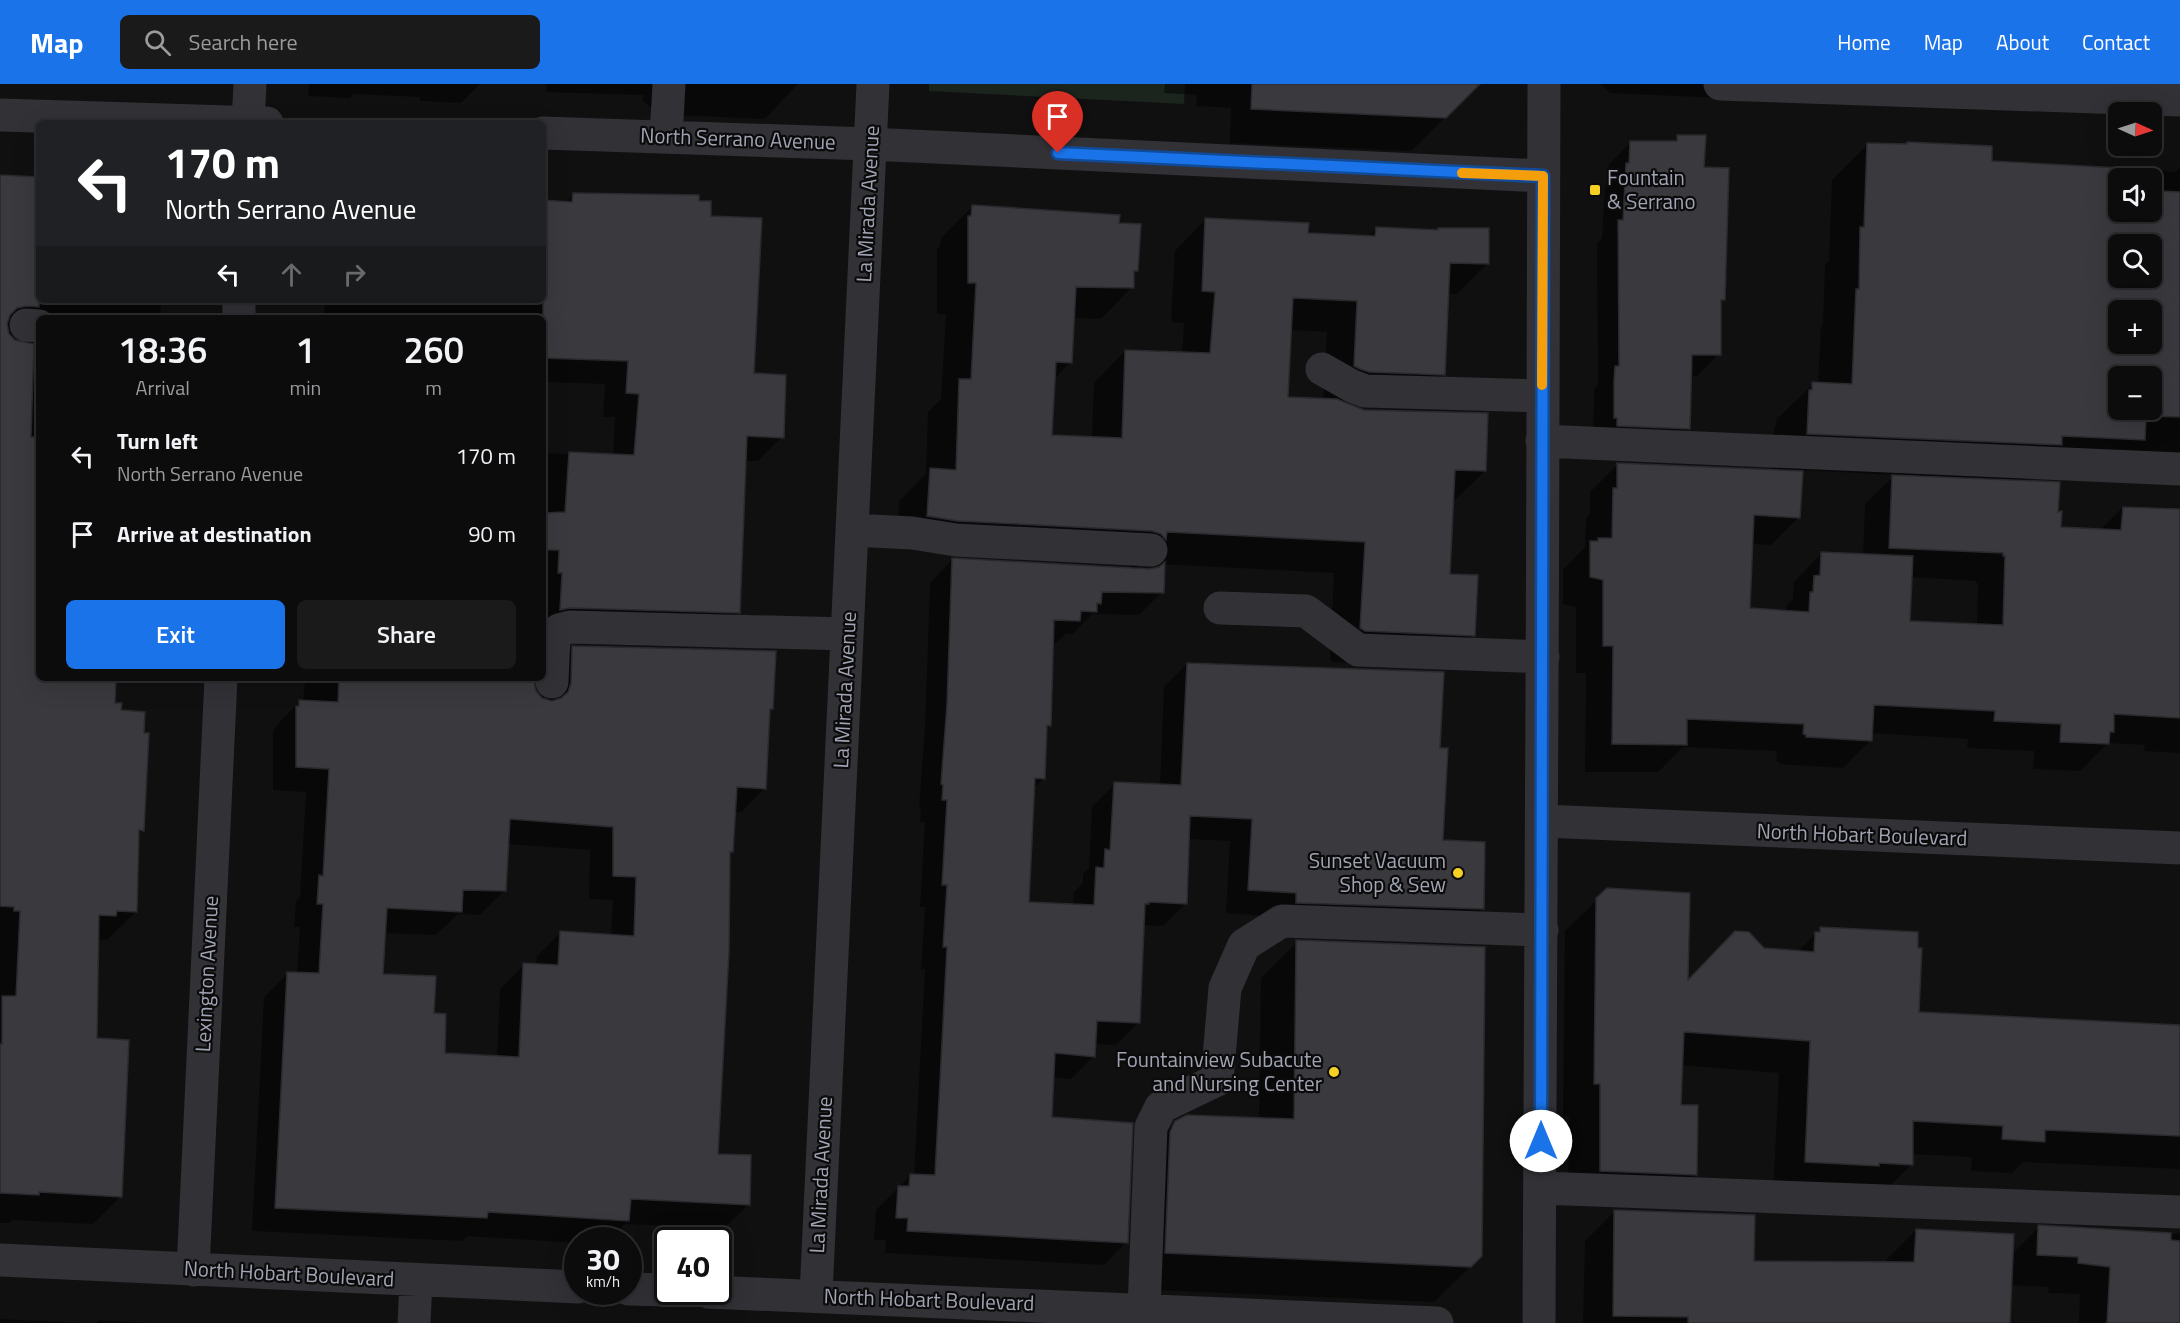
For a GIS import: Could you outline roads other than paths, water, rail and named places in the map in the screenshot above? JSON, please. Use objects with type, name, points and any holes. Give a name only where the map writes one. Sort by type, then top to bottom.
[{"type":"street","points":[[248,120],[250,84]]},
{"type":"street","points":[[666,137],[669,84]]},
{"type":"street","name":"La Mirada Avenue","points":[[816,1295],[873,84]]},
{"type":"street","points":[[1539,1323],[1543,821],[1544,84]]},
{"type":"street","points":[[1720,84],[1959,88],[2180,100]]},
{"type":"street","points":[[0,115],[155,120]]},
{"type":"street","name":"North Serrano Avenue","points":[[546,133],[870,144],[1543,176]]},
{"type":"street","points":[[1322,369],[1365,391],[1542,396]]},
{"type":"street","points":[[1542,441],[2180,469]]},
{"type":"street","points":[[852,530],[912,533],[956,540],[1151,550]]},
{"type":"street","points":[[1220,608],[1306,611],[1358,650],[1543,657]]},
{"type":"street","points":[[552,681],[555,636],[559,630],[570,627],[847,634]]},
{"type":"street","name":"Lexington Avenue","points":[[193,1270],[221,681]]},
{"type":"street","name":"North Hobart Boulevard","points":[[1543,821],[2180,848]]},
{"type":"street","points":[[1144,1310],[1151,1127],[1161,1107],[1217,1080],[1225,988],[1244,945],[1282,921],[1542,930]]},
{"type":"street","points":[[1541,1188],[2180,1212]]},
{"type":"street","name":"North Hobart Boulevard","points":[[0,1260],[564,1286]]},
{"type":"street","points":[[414,1323],[416,1281]]},
{"type":"street","name":"North Hobart Boulevard","points":[[732,1293],[816,1295],[901,1311],[1144,1310],[1437,1323]]},
{"type":"place","name":"Fountain & Serrano","points":[[1595,190]]},
{"type":"place","name":"Sunset Vacuum Shop & Sew","points":[[1458,873]]},
{"type":"place","name":"Fountainview Subacute and Nursing Center","points":[[1334,1072]]}]
